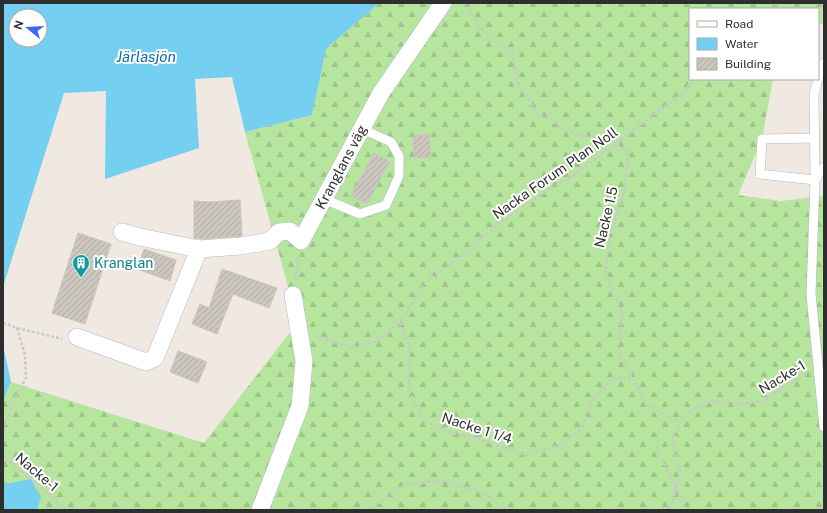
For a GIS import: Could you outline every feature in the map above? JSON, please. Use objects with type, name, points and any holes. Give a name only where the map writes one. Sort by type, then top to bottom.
[{"type":"street","name":"Kranglans väg","points":[[301,241],[381,93],[443,3]]},
{"type":"street","points":[[122,232],[140,237],[199,248],[241,246],[270,241],[279,232],[290,231],[301,241]]},
{"type":"street","points":[[76,337],[146,362],[155,358],[199,248]]},
{"type":"street","points":[[260,510],[300,406],[304,361],[293,295]]},
{"type":"lane","points":[[819,75],[824,62]]},
{"type":"lane","points":[[818,80],[814,94],[815,180],[812,294],[824,427]]},
{"type":"lane","points":[[324,199],[360,214],[386,205],[399,176],[399,156],[391,142],[362,129]]},
{"type":"lane","points":[[814,138],[762,139],[760,174],[815,180]]},
{"type":"lane","points":[[815,180],[824,167]]},
{"type":"path","name":"Nacke 1.5","points":[[464,3],[487,36],[512,53],[519,84],[538,114],[577,135],[600,136],[629,152],[623,198],[611,231],[605,271],[622,313],[618,352],[648,405],[679,423]]},
{"type":"path","name":"Nacka Forum Plan Noll","points":[[400,322],[427,280],[452,263],[517,209],[574,175],[684,92],[692,80]]},
{"type":"path","points":[[293,295],[301,241]]},
{"type":"path","points":[[3,322],[17,328],[66,340],[76,337]]},
{"type":"path","points":[[298,328],[350,348],[376,342],[400,322]]},
{"type":"path","name":"Nacke 1 1/4","points":[[400,322],[410,348],[409,392],[425,421],[452,433],[478,439],[525,454],[564,444],[582,428],[590,403],[613,378],[633,378]]},
{"type":"path","points":[[3,440],[6,424],[16,396],[26,378],[25,355],[17,328]]},
{"type":"path","name":"Nacke-1","points":[[679,423],[691,411],[712,401],[740,404],[764,402],[818,367]]},
{"type":"path","points":[[669,510],[677,489],[680,471],[673,444],[679,423]]},
{"type":"path","name":"Nacke-1","points":[[3,445],[3,456],[32,479],[66,510]]},
{"type":"path","points":[[656,445],[686,510]]},
{"type":"path","points":[[370,510],[401,486],[439,480],[462,486],[487,496],[505,510]]},
{"type":"green space","points":[[377,3],[824,3],[824,23],[819,24],[819,8],[689,8],[689,80],[773,80],[762,139],[738,195],[781,201],[824,196],[824,510],[37,510],[41,498],[3,483],[3,401],[11,382],[204,443],[298,322],[245,132],[312,115],[326,49],[377,5]]},
{"type":"water","name":"Järlasjön","points":[[3,3],[377,3],[377,5],[326,49],[312,115],[245,132],[232,77],[195,79],[199,148],[105,179],[106,91],[64,93],[3,287]]},
{"type":"water","points":[[3,345],[11,382],[3,401]]},
{"type":"water","points":[[31,479],[41,498],[37,510],[3,510],[3,483],[5,484]]},
{"type":"building","points":[[429,134],[431,157],[414,158],[413,136]]},
{"type":"building","points":[[374,153],[390,161],[367,204],[351,196]]},
{"type":"building","points":[[240,200],[242,236],[202,239],[194,238],[194,201],[210,202]]},
{"type":"building","name":"Kranglan","points":[[78,233],[111,244],[85,324],[52,313]]},
{"type":"building","points":[[144,249],[176,260],[170,281],[137,269]]},
{"type":"building","points":[[222,269],[277,288],[269,308],[233,294],[217,334],[192,324],[200,304],[209,308]]},
{"type":"building","points":[[178,351],[207,362],[198,383],[170,372]]},
{"type":"place","name":"Kranglan","points":[[81,278]]}]
